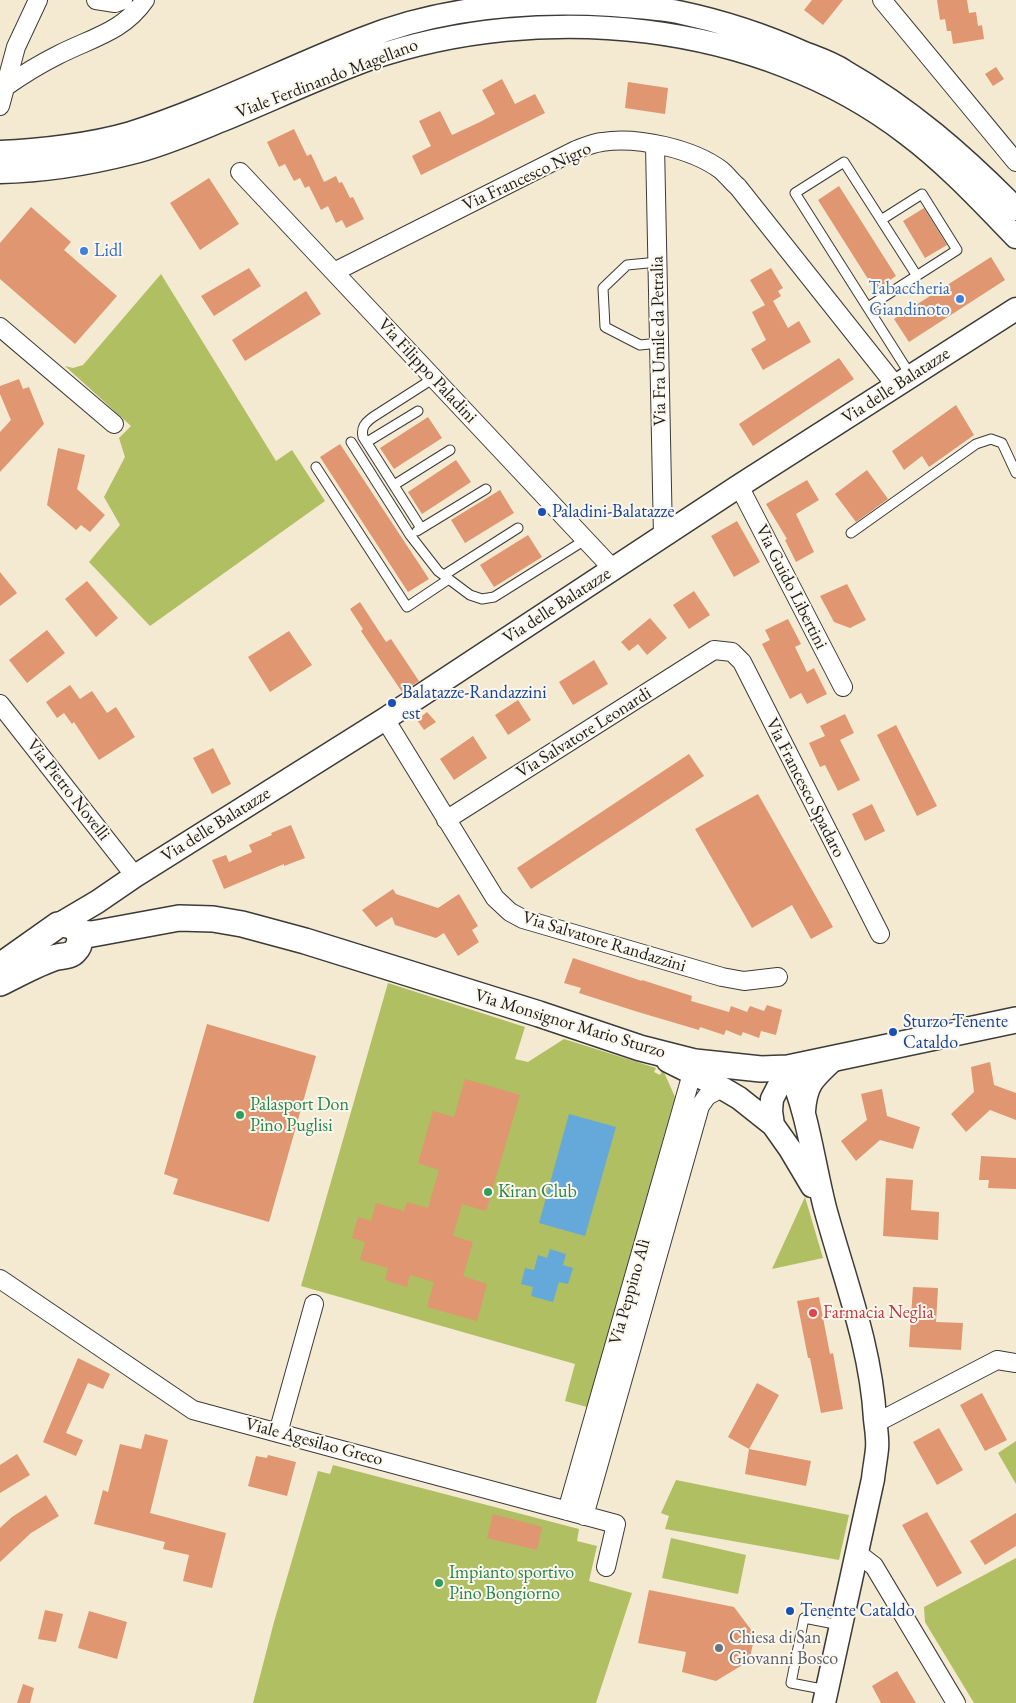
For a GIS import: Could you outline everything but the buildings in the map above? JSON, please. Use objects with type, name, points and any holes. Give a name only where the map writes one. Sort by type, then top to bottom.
[{"type":"main road","name":"Via Monsignor Mario Sturzo","points":[[0,984],[46,960],[67,937],[179,918],[213,919],[242,924],[305,941],[539,1014],[694,1068],[788,1068],[1016,1020]]},
{"type":"main road","points":[[0,966],[67,937]]},
{"type":"street","points":[[0,106],[16,47],[38,0]]},
{"type":"street","points":[[96,0],[115,2],[123,0]]},
{"type":"street","points":[[5,86],[60,54],[97,38],[124,23],[138,10],[145,0]]},
{"type":"street","points":[[882,0],[1016,162]]},
{"type":"street","name":"Viale Ferdinando Magellano","points":[[0,172],[21,172],[75,166],[134,152],[188,134],[236,103],[364,38],[420,20],[484,8],[531,3],[583,3],[677,12],[728,25],[782,43],[842,69],[897,104],[948,144],[1016,209]]},
{"type":"street","name":"Viale Ferdinando Magellano","points":[[0,152],[17,152],[74,145],[129,134],[181,115],[236,103],[429,40],[495,28],[568,23],[630,26],[690,36],[750,53],[803,72],[853,98],[907,133],[956,176],[1016,237]]},
{"type":"street","name":"Via Francesco Nigro","points":[[334,272],[576,150],[602,142],[630,141],[655,145],[681,150],[701,158],[721,170],[738,187],[904,381]]},
{"type":"street","name":"Via Fra Umile da Petralia","points":[[655,145],[663,536]]},
{"type":"street","name":"Via Filippo Paladini","points":[[240,172],[613,569]]},
{"type":"street","name":"Via delle Balatazze","points":[[67,937],[97,902],[135,876],[385,719],[739,486],[1016,309]]},
{"type":"street","points":[[0,327],[114,424]]},
{"type":"street","name":"Via Guido Libertini","points":[[739,486],[843,687]]},
{"type":"street","name":"Via Salvatore Leonardi","points":[[446,820],[714,650],[722,650]]},
{"type":"street","name":"Via Francesco Spadaro","points":[[722,650],[732,652],[742,662],[880,934]]},
{"type":"street","name":"Via Pietro Novelli","points":[[0,704],[135,876]]},
{"type":"street","name":"Via Salvatore Randazzini","points":[[385,719],[495,898],[510,912],[523,919],[722,977],[744,981],[778,976]]},
{"type":"street","points":[[804,1114],[808,1087],[815,1077],[835,1058]]},
{"type":"street","points":[[694,1068],[739,1098],[773,1125],[790,1149],[825,1208]]},
{"type":"street","name":"Via Peppino Alì","points":[[567,1511],[694,1068]]},
{"type":"street","points":[[788,1068],[804,1114],[825,1208],[866,1348],[876,1423],[877,1448],[874,1472],[826,1697]]},
{"type":"street","points":[[773,1125],[770,1111],[772,1099],[788,1068]]},
{"type":"street","name":"Via Peppino Alì","points":[[584,1516],[700,1106],[708,1096],[722,1088]]},
{"type":"street","name":"Viale Agesilao Greco","points":[[0,1278],[193,1410],[616,1524],[606,1567]]},
{"type":"street","points":[[278,1433],[314,1304]]},
{"type":"street","points":[[876,1423],[997,1360],[1016,1363]]},
{"type":"street","points":[[857,1553],[874,1566],[956,1703]]},
{"type":"lane","points":[[904,381],[868,307],[795,193],[844,162],[917,276]]},
{"type":"lane","points":[[868,307],[957,250],[922,194],[881,220]]},
{"type":"lane","points":[[658,262],[627,265],[603,288],[605,328],[640,345],[659,343]]},
{"type":"lane","points":[[421,528],[362,431],[364,424],[373,417],[434,378]]},
{"type":"lane","points":[[367,442],[418,411]]},
{"type":"lane","points":[[850,534],[976,444],[991,439],[1002,443],[1016,473]]},
{"type":"lane","points":[[350,442],[410,535],[438,571],[470,595],[482,599],[494,597],[585,540]]},
{"type":"lane","points":[[394,485],[450,450]]},
{"type":"lane","points":[[316,467],[406,607],[518,528]]},
{"type":"lane","points":[[410,535],[486,489]]},
{"type":"lane","points":[[826,1697],[791,1683],[804,1618],[840,1625]]},
{"type":"green space","points":[[161,274],[276,461],[292,450],[325,501],[150,626],[89,562],[120,525],[104,497],[125,457],[119,438],[131,426],[65,366],[73,368],[83,365]]},
{"type":"green space","name":"Kiran Club","points":[[388,983],[525,1027],[515,1059],[528,1062],[564,1039],[656,1068],[654,1072],[660,1075],[663,1070],[675,1097],[587,1407],[565,1401],[575,1364],[301,1286]]},
{"type":"green space","points":[[805,1197],[823,1258],[772,1269]]},
{"type":"green space","points":[[1016,1441],[1016,1484],[998,1453]]},
{"type":"green space","name":"Impianto sportivo Pino Bongiorno","points":[[333,1465],[579,1529],[577,1541],[597,1546],[589,1581],[632,1593],[596,1703],[253,1703],[274,1622],[318,1471],[330,1474]]},
{"type":"green space","points":[[676,1480],[849,1515],[839,1560],[665,1529],[669,1516],[661,1513]]},
{"type":"green space","points":[[671,1538],[746,1555],[738,1594],[662,1578]]},
{"type":"green space","points":[[1016,1558],[1016,1703],[974,1703],[925,1622],[924,1607]]},
{"type":"water","points":[[569,1114],[616,1127],[585,1236],[539,1223]]},
{"type":"water","points":[[550,1249],[566,1254],[563,1265],[573,1268],[568,1284],[559,1282],[553,1302],[531,1296],[533,1287],[521,1284],[525,1268],[534,1270],[538,1255],[547,1258]]},
{"type":"place","name":"Lidl","points":[[84,251]]},
{"type":"place","name":"Tabaccheria Giandinoto","points":[[960,299]]},
{"type":"place","name":"Paladini-Balatazze","points":[[542,512]]},
{"type":"place","name":"Balatazze-Randazzini est","points":[[392,703]]},
{"type":"place","name":"Sturzo-Tenente Cataldo","points":[[893,1032]]},
{"type":"place","name":"Palasport Don Pino Puglisi","points":[[240,1115]]},
{"type":"place","name":"Kiran Club","points":[[488,1192]]},
{"type":"place","name":"Farmacia Neglia","points":[[813,1313]]},
{"type":"place","name":"Impianto sportivo Pino Bongiorno","points":[[439,1583]]},
{"type":"place","name":"Tenente Cataldo","points":[[790,1611]]},
{"type":"place","name":"Chiesa di San Giovanni Bosco","points":[[719,1648]]}]
